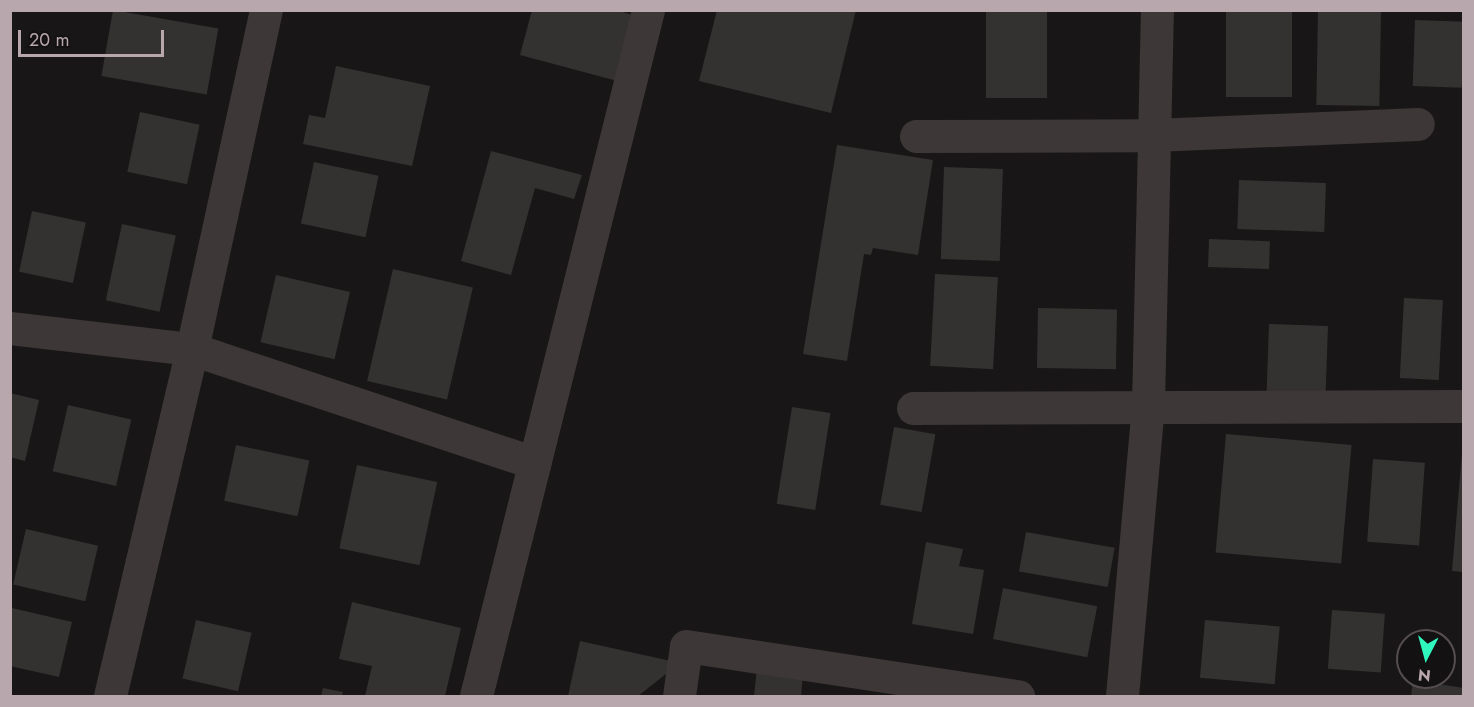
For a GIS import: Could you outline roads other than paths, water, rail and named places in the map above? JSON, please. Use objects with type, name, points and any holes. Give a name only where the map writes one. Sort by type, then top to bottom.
[{"type":"street","points":[[110,696],[192,349],[266,10]]},
{"type":"street","points":[[476,696],[648,10]]},
{"type":"street","points":[[1122,696],[1148,405],[1157,10]]},
{"type":"street","points":[[916,136],[1154,135],[1418,124]]},
{"type":"street","points":[[10,328],[192,349],[535,463]]},
{"type":"street","points":[[913,408],[1148,405],[1464,406]]},
{"type":"street","points":[[679,696],[686,646],[1018,696]]}]
